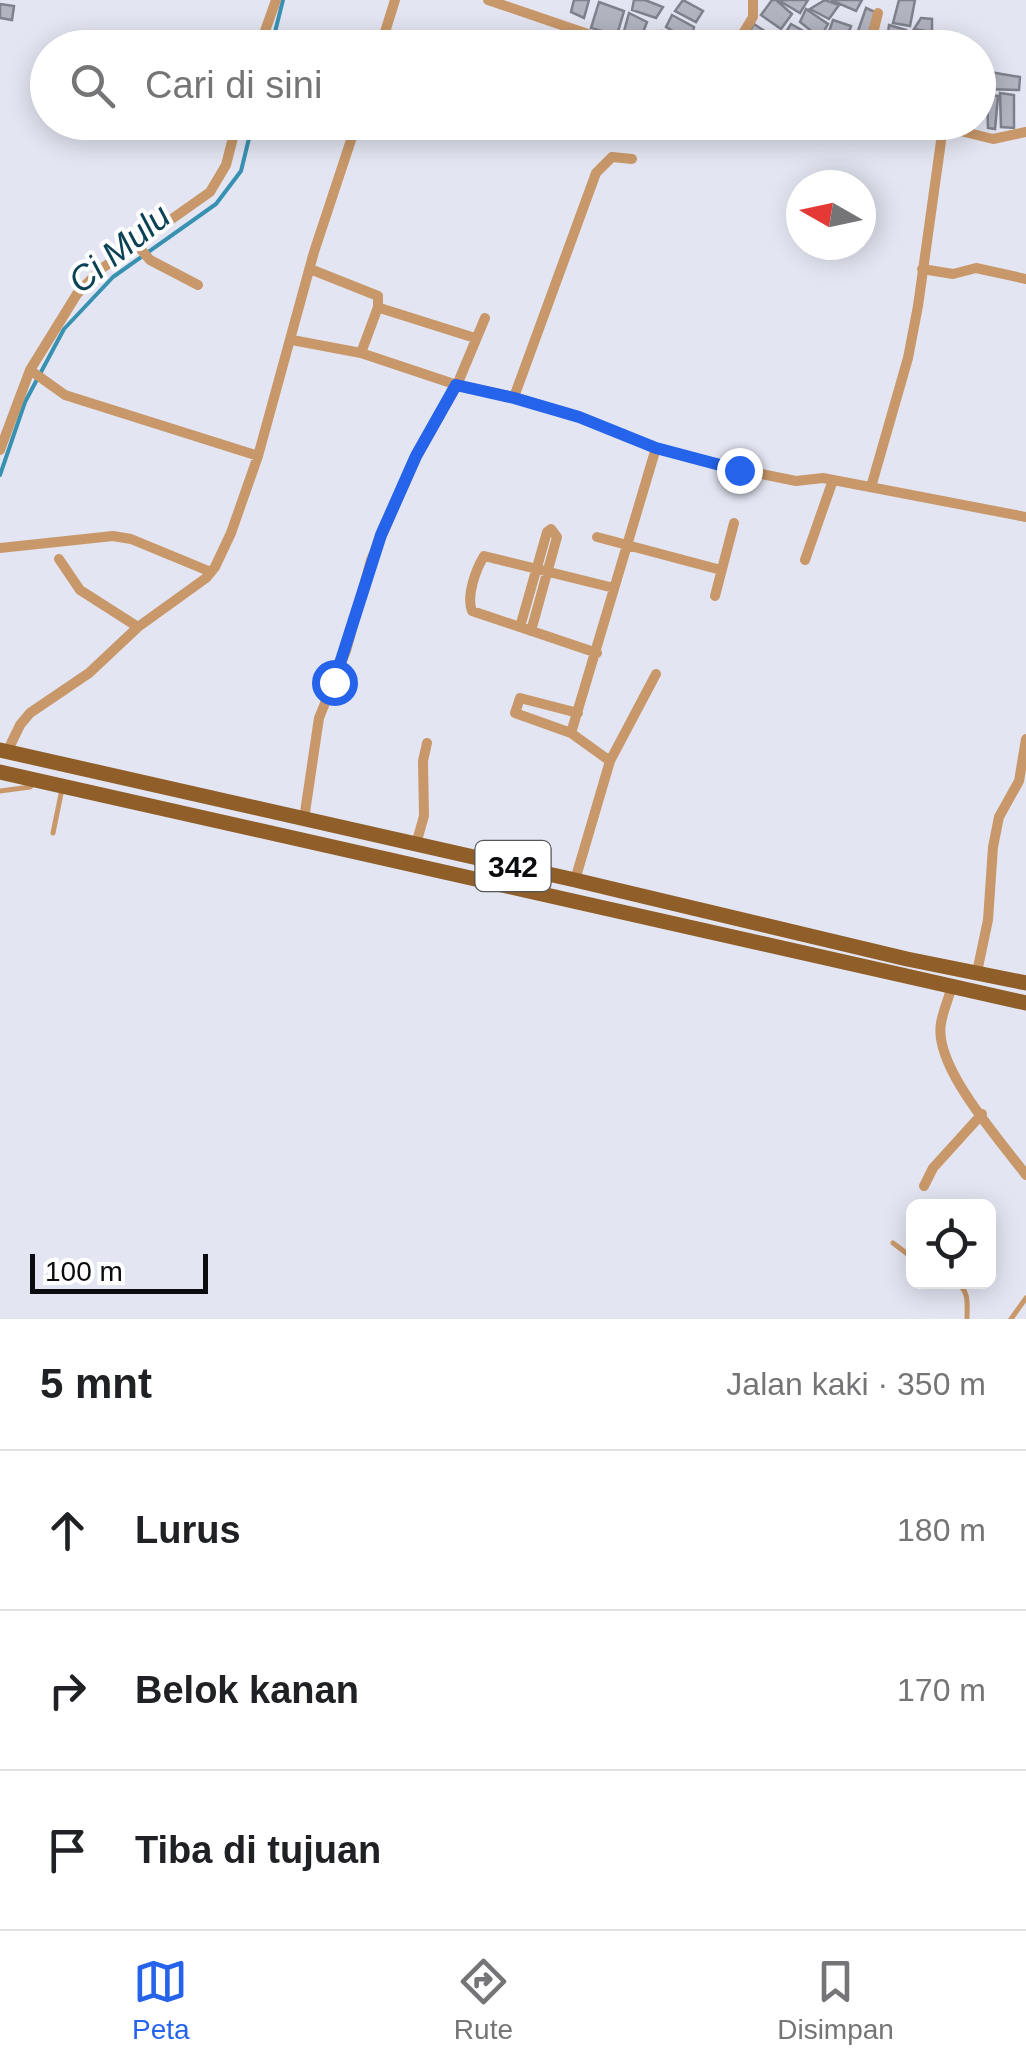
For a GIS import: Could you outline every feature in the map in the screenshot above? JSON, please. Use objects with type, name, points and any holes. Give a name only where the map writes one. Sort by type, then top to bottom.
[{"type":"main road","name":"342","points":[[4,751],[1026,983]]},
{"type":"main road","name":"342","points":[[0,772],[1026,1002]]},
{"type":"street","points":[[265,30],[276,0]]},
{"type":"street","points":[[386,30],[395,0]]},
{"type":"street","points":[[488,0],[573,30]]},
{"type":"street","points":[[745,30],[753,17],[753,0]]},
{"type":"street","points":[[874,30],[878,13]]},
{"type":"street","points":[[996,139],[1026,132]]},
{"type":"street","points":[[0,450],[3,431],[83,286],[143,253],[216,186],[233,140]]},
{"type":"street","points":[[4,751],[24,719],[211,572],[258,456],[310,269],[351,140]]},
{"type":"street","points":[[871,487],[908,358],[942,140]]},
{"type":"street","points":[[514,398],[596,173],[612,157],[632,159]]},
{"type":"street","points":[[143,253],[198,285]]},
{"type":"street","points":[[922,269],[954,274],[976,268],[1026,279]]},
{"type":"street","points":[[310,269],[378,296],[378,307],[361,352]]},
{"type":"street","points":[[378,307],[475,338]]},
{"type":"street","points":[[304,819],[320,718],[346,650],[371,560],[416,456],[456,385],[484,318]]},
{"type":"street","points":[[292,340],[361,352],[456,385],[579,417],[656,448],[780,478],[796,481],[816,477],[1026,517]]},
{"type":"street","points":[[33,373],[78,400],[258,456]]},
{"type":"street","points":[[572,733],[656,448]]},
{"type":"street","points":[[805,560],[832,480]]},
{"type":"street","points":[[715,596],[734,523]]},
{"type":"street","points":[[0,548],[113,536],[132,539],[211,572]]},
{"type":"street","points":[[596,537],[721,570]]},
{"type":"street","points":[[597,653],[469,608],[480,560],[489,556],[614,588]]},
{"type":"street","points":[[60,559],[80,590],[138,627]]},
{"type":"street","points":[[526,629],[544,570]]},
{"type":"street","points":[[575,880],[610,761],[656,674]]},
{"type":"street","points":[[578,714],[520,698],[516,713],[572,733],[610,761]]},
{"type":"street","points":[[977,972],[988,920],[993,847],[1000,817],[1020,781],[1026,739]]},
{"type":"street","points":[[416,844],[424,816],[423,761],[427,743]]},
{"type":"street","points":[[952,985],[941,1022],[942,1047],[958,1082],[1026,1175]]},
{"type":"street","points":[[924,1186],[933,1168],[982,1114]]},
{"type":"lane","points":[[0,791],[30,787],[36,780]]},
{"type":"lane","points":[[53,834],[63,786]]},
{"type":"lane","points":[[894,1242],[906,1252]]},
{"type":"lane","points":[[964,1289],[968,1296],[967,1319]]},
{"type":"lane","points":[[1011,1319],[1026,1298]]},
{"type":"building","points":[[574,0],[589,0],[584,18],[571,12]]},
{"type":"building","points":[[634,0],[663,7],[656,18],[632,10]]},
{"type":"building","points":[[683,0],[703,11],[696,22],[675,11]]},
{"type":"building","points":[[772,0],[792,14],[781,29],[761,15]]},
{"type":"building","points":[[778,0],[808,0],[800,13]]},
{"type":"building","points":[[825,0],[839,5],[829,19],[810,9]]},
{"type":"building","points":[[831,0],[862,0],[856,11]]},
{"type":"building","points":[[899,0],[915,0],[910,26],[893,23]]},
{"type":"building","points":[[599,2],[624,11],[618,30],[591,28]]},
{"type":"building","points":[[0,4],[14,6],[12,20],[0,18]]},
{"type":"building","points":[[866,8],[875,12],[870,30],[858,30]]},
{"type":"building","points":[[806,9],[828,24],[825,30],[810,30],[800,22]]},
{"type":"building","points":[[629,13],[647,22],[644,30],[624,30]]},
{"type":"building","points":[[672,15],[694,27],[671,30],[666,27]]},
{"type":"building","points":[[921,18],[932,19],[932,30],[914,29]]},
{"type":"building","points":[[833,20],[851,26],[850,30],[829,30]]},
{"type":"building","points":[[996,73],[1020,77],[1019,90],[996,89]]},
{"type":"building","points":[[1000,93],[1014,95],[1014,128],[1001,127]]},
{"type":"waterway","name":"Ci Mulu","points":[[276,30],[283,0]]},
{"type":"waterway","name":"Ci Mulu","points":[[0,475],[25,402],[64,329],[113,277],[216,204],[241,171],[249,140]]},
{"type":"route","points":[[334,682],[381,535],[416,456],[456,385],[579,417],[656,448],[739,470]]}]
